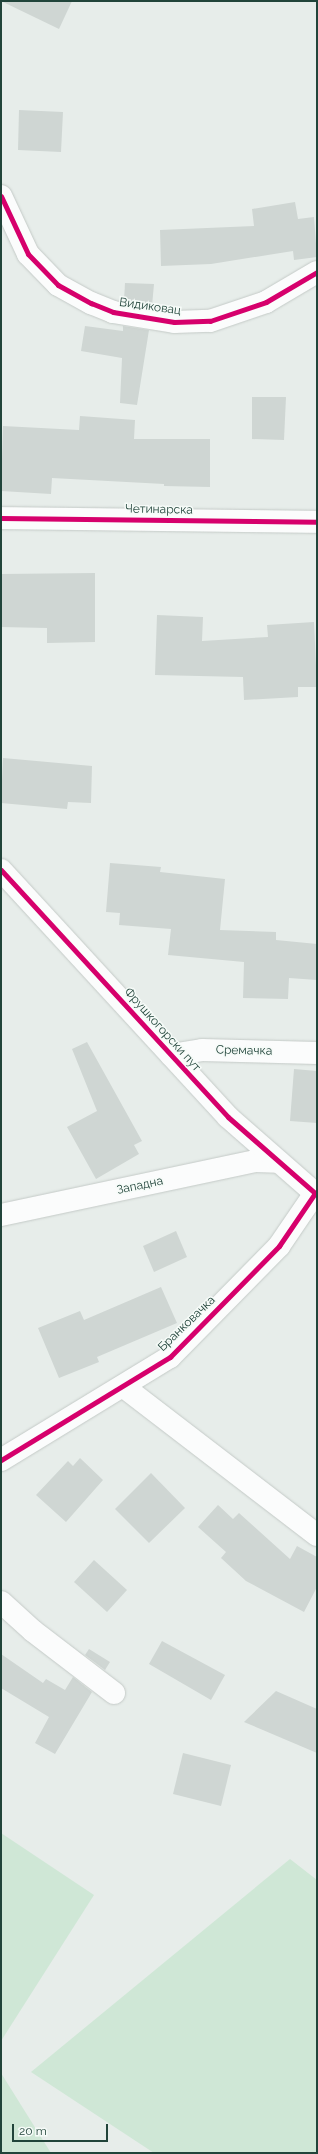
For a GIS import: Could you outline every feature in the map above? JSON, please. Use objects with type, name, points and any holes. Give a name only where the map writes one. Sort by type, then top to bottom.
[{"type":"street","name":"Видиковац","points":[[1,196],[28,254],[58,285],[91,304],[119,314],[174,322],[210,322],[266,302],[317,272]]},
{"type":"street","name":"Четинарска","points":[[1,518],[317,522]]},
{"type":"street","name":"Фрушкогорски пут","points":[[1,870],[228,1116],[278,1162],[316,1194]]},
{"type":"street","name":"Сремачка","points":[[171,1055],[202,1050],[317,1052]]},
{"type":"street","name":"Западна","points":[[1,1215],[255,1161],[278,1162]]},
{"type":"street","name":"Бранковачка","points":[[1,1460],[124,1387],[170,1357],[279,1246],[316,1194]]},
{"type":"street","points":[[124,1387],[317,1535]]},
{"type":"street","points":[[1,1602],[33,1631],[114,1693]]},
{"type":"green space","points":[[1,1833],[94,1895],[1,2041]]},
{"type":"green space","points":[[290,1859],[317,1880],[317,2153],[154,2153],[31,2072]]},
{"type":"green space","points":[[1,2073],[51,2153],[1,2153]]},
{"type":"building","points":[[1,1],[72,1],[59,29]]},
{"type":"building","points":[[19,110],[63,112],[61,152],[18,150]]},
{"type":"building","points":[[295,202],[298,219],[314,217],[317,257],[294,260],[293,251],[211,264],[161,266],[160,230],[254,226],[252,209]]},
{"type":"building","points":[[125,283],[154,284],[152,306],[124,301]]},
{"type":"building","points":[[85,326],[123,331],[123,326],[149,330],[137,405],[120,403],[122,358],[81,351]]},
{"type":"building","points":[[252,397],[286,397],[284,440],[252,439]]},
{"type":"building","points":[[80,416],[135,420],[134,439],[210,439],[210,487],[164,486],[164,484],[52,478],[51,494],[1,491],[3,426],[79,430]]},
{"type":"building","points":[[95,573],[95,642],[47,643],[47,628],[1,627],[1,574]]},
{"type":"building","points":[[157,615],[203,617],[202,641],[268,637],[267,625],[314,622],[317,687],[298,687],[298,697],[244,700],[243,677],[155,675]]},
{"type":"building","points":[[3,758],[92,766],[91,803],[68,802],[67,809],[1,803]]},
{"type":"building","points":[[110,863],[161,867],[160,872],[225,879],[220,930],[276,932],[276,940],[317,944],[317,980],[289,978],[288,999],[243,998],[244,962],[168,955],[171,929],[119,925],[120,913],[106,912]]},
{"type":"building","points":[[87,1042],[142,1141],[134,1145],[139,1154],[96,1179],[67,1127],[97,1111],[72,1049]]},
{"type":"building","points":[[294,1069],[317,1071],[317,1123],[290,1121]]},
{"type":"building","points":[[176,1231],[187,1257],[154,1272],[143,1246]]},
{"type":"building","points":[[161,1287],[177,1323],[97,1357],[99,1362],[59,1378],[38,1328],[80,1311],[84,1320]]},
{"type":"building","points":[[80,1458],[103,1480],[66,1522],[36,1495],[68,1461],[73,1466]]},
{"type":"building","points":[[151,1473],[185,1508],[149,1543],[115,1509]]},
{"type":"building","points":[[218,1505],[233,1519],[239,1513],[290,1559],[297,1546],[317,1557],[317,1587],[304,1612],[246,1581],[221,1558],[226,1552],[198,1527]]},
{"type":"building","points":[[94,1560],[127,1590],[107,1612],[74,1582]]},
{"type":"building","points":[[162,1641],[225,1675],[211,1700],[149,1664]]},
{"type":"building","points":[[89,1649],[110,1662],[105,1670],[85,1655]]},
{"type":"building","points":[[1,1654],[43,1683],[46,1679],[65,1690],[73,1677],[92,1692],[55,1754],[35,1743],[49,1717],[1,1688]]},
{"type":"building","points":[[276,1691],[317,1709],[317,1753],[244,1722]]},
{"type":"building","points":[[183,1753],[231,1765],[221,1806],[173,1794]]},
{"type":"cycle path","points":[[1,196],[28,254],[58,285],[91,303],[113,312],[174,322],[210,321],[266,302],[317,272]]},
{"type":"cycle path","points":[[1,518],[317,522]]},
{"type":"cycle path","points":[[1,870],[228,1117],[317,1195]]},
{"type":"cycle path","points":[[1,1460],[170,1357],[279,1246],[315,1193]]}]
